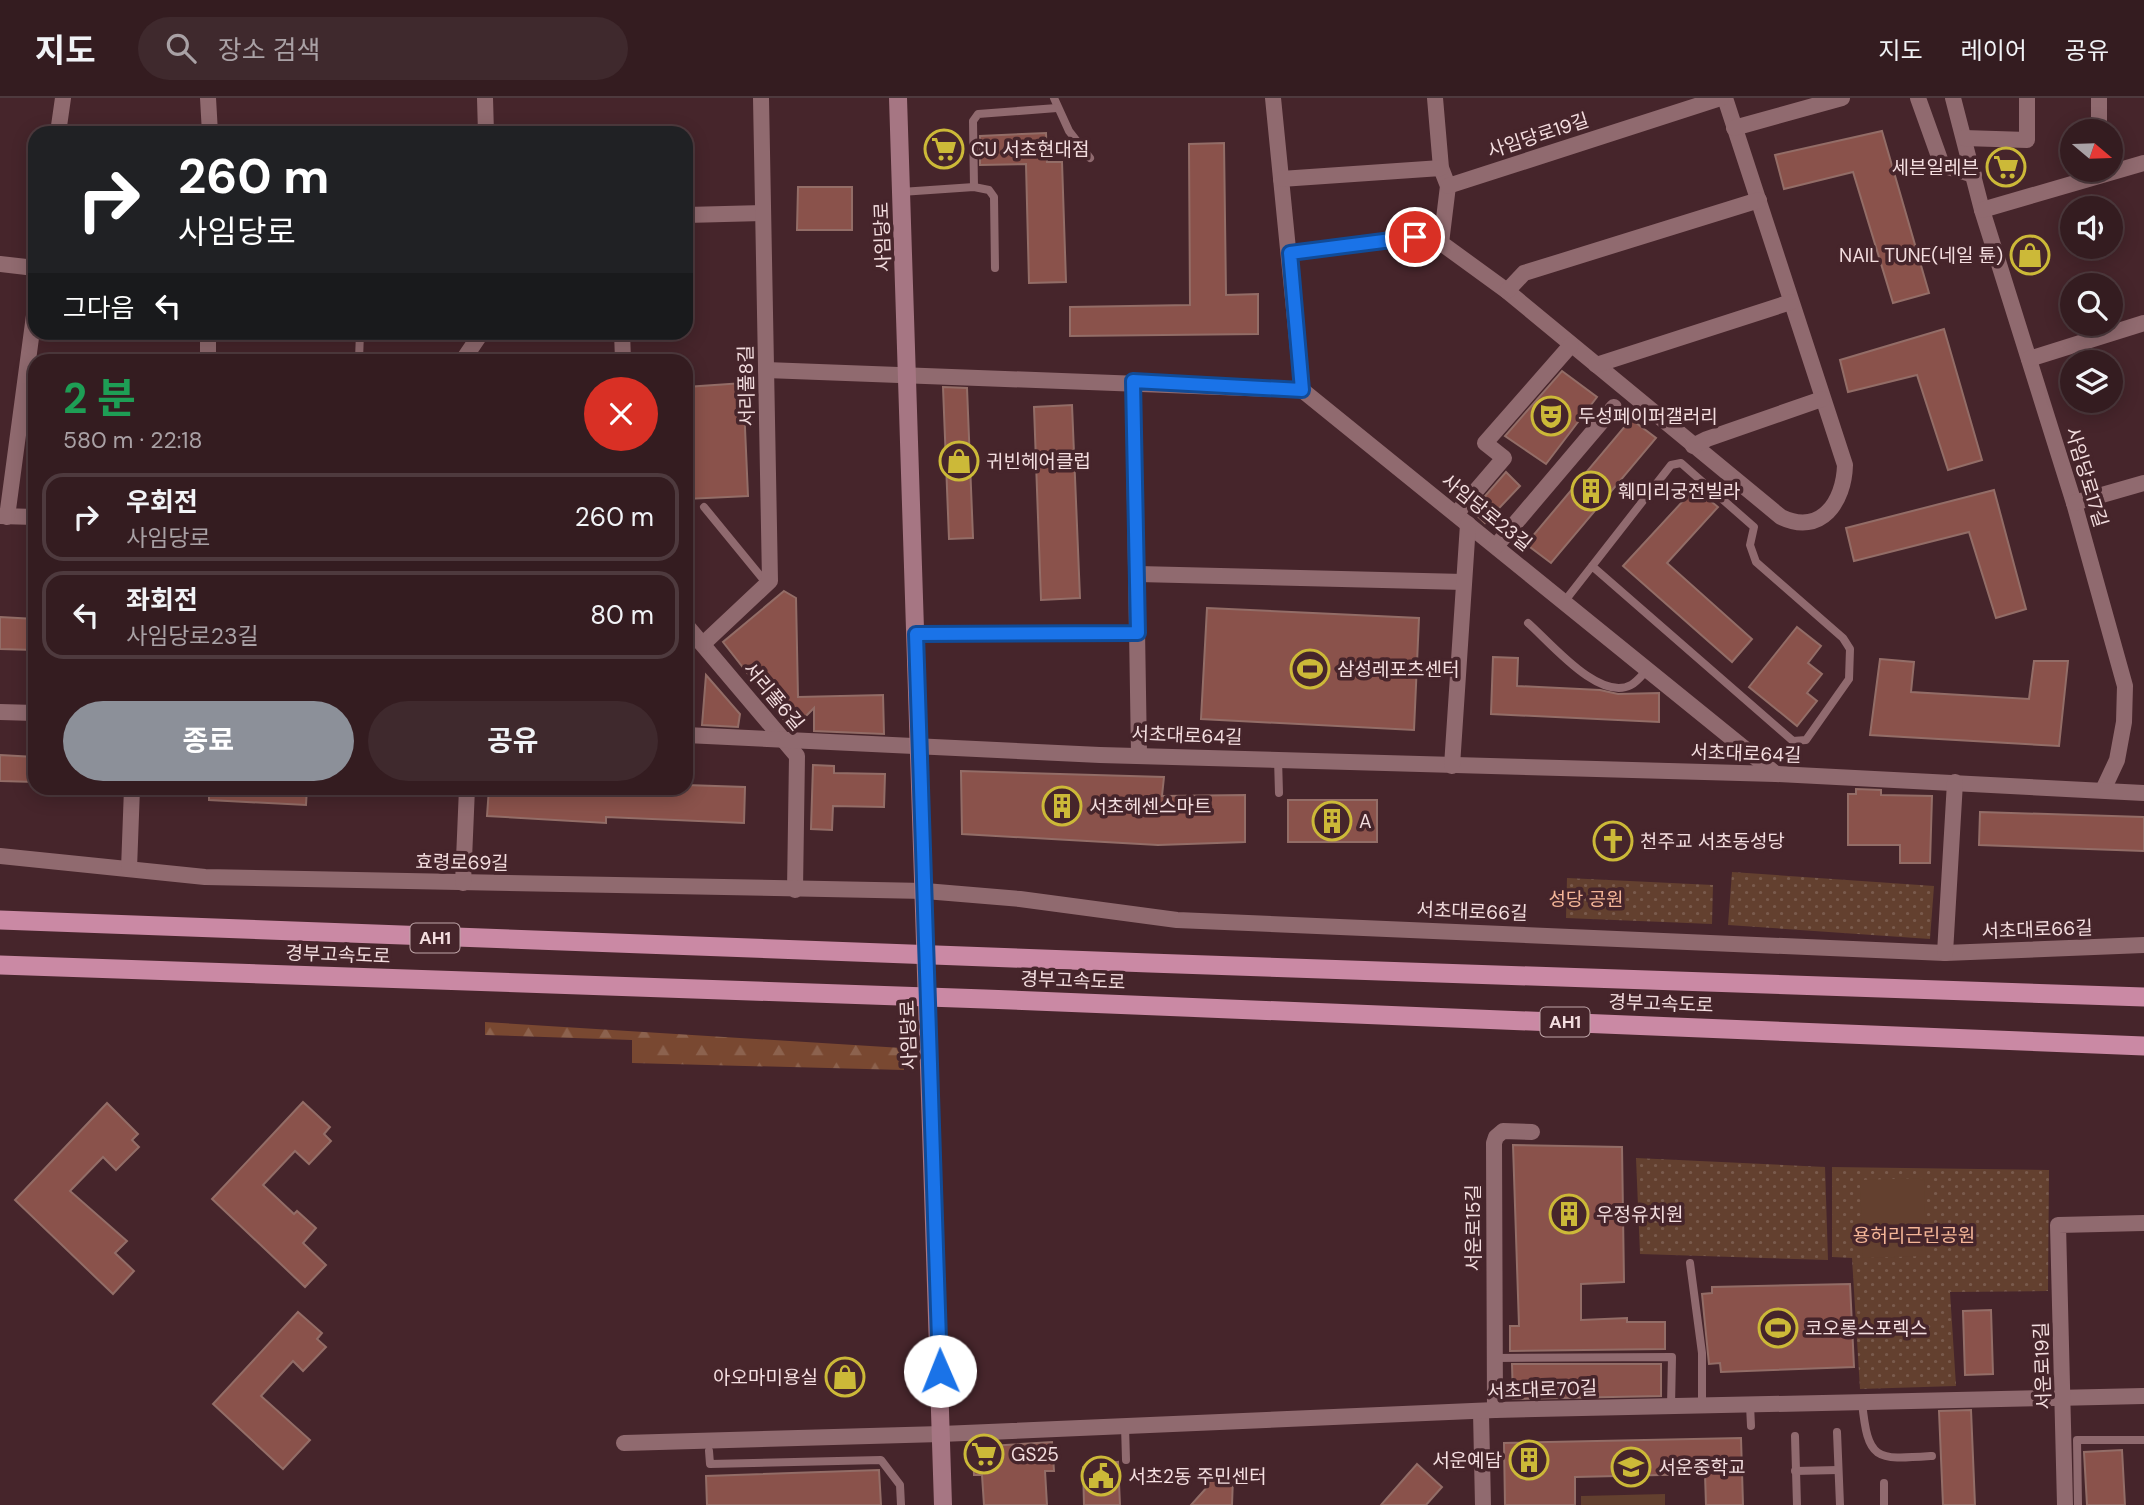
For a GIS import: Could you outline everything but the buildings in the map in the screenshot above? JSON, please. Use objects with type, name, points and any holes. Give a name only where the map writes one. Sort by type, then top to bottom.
[{"type":"highway","name":"경부고속도로","points":[[0,920],[712,950],[986,956],[2144,997]]},
{"type":"highway","name":"경부고속도로","points":[[0,965],[985,999],[2144,1046]]},
{"type":"main road","name":"사임당로","points":[[898,98],[943,1505]]},
{"type":"street","points":[[59,126],[63,98]]},
{"type":"street","points":[[208,98],[210,126]]},
{"type":"street","points":[[485,98],[486,126]]},
{"type":"street","name":"서리풀8길","points":[[761,98],[770,581],[767,584]]},
{"type":"street","points":[[766,370],[1133,381],[1302,390],[1273,98]]},
{"type":"street","points":[[1290,253],[1440,234],[1448,186],[1441,168],[1435,98]]},
{"type":"street","name":"사임당로19길","points":[[1440,234],[1441,243],[1507,291],[1781,517],[1789,520],[1825,516],[1840,498],[1845,484],[1845,465],[1723,98],[1448,186]]},
{"type":"street","points":[[1734,128],[1842,98]]},
{"type":"street","points":[[1918,98],[1942,165],[1974,175]]},
{"type":"street","name":"사임당로17길","points":[[1953,98],[1982,210],[2074,503],[2125,686],[2124,722],[2117,760],[2103,790]]},
{"type":"street","points":[[1964,138],[2027,140],[2027,98]]},
{"type":"street","points":[[2099,98],[2099,119]]},
{"type":"street","points":[[2123,168],[2144,163]]},
{"type":"street","points":[[1281,180],[1441,168]]},
{"type":"street","points":[[1982,210],[2071,182]]},
{"type":"street","points":[[1507,291],[1524,273],[1759,200]]},
{"type":"street","points":[[693,215],[763,213]]},
{"type":"street","points":[[0,264],[28,267]]},
{"type":"street","points":[[1595,365],[1791,302]]},
{"type":"street","points":[[2029,359],[2144,323]]},
{"type":"street","points":[[1452,766],[1464,582],[1462,519],[1504,458],[1485,443],[1571,345]]},
{"type":"street","points":[[28,355],[4,517],[28,517]]},
{"type":"street","points":[[1133,381],[1139,754]]},
{"type":"street","name":"사임당로23길","points":[[1302,390],[1776,774]]},
{"type":"street","points":[[1693,446],[1822,398]]},
{"type":"street","points":[[1496,546],[1614,407]]},
{"type":"street","points":[[2074,503],[2144,483]]},
{"type":"street","points":[[1138,573],[1464,582]]},
{"type":"street","points":[[703,644],[767,584]]},
{"type":"street","name":"서리풀6길","points":[[693,633],[797,756],[795,890]]},
{"type":"street","points":[[916,634],[1138,633]]},
{"type":"street","points":[[0,712],[28,713]]},
{"type":"street","name":"서초대로64길","points":[[693,735],[1279,760],[1776,774],[2144,793]]},
{"type":"street","points":[[1945,953],[1955,782]]},
{"type":"street","points":[[129,869],[132,795]]},
{"type":"street","points":[[463,883],[467,795]]},
{"type":"street","name":"효령로69길","points":[[0,856],[205,877],[925,891]]},
{"type":"street","name":"서초대로66길","points":[[925,891],[1020,899],[1177,920],[1945,953],[2144,945]]},
{"type":"street","name":"서운로15길","points":[[1483,1505],[1494,1358],[1494,1143],[1503,1131],[1532,1132]]},
{"type":"street","name":"서운로19길","points":[[2065,1505],[2058,1226],[2144,1223]]},
{"type":"street","name":"서초대로70길","points":[[941,1434],[1488,1411],[2144,1396]]},
{"type":"street","points":[[624,1443],[941,1434]]},
{"type":"lane","points":[[1054,98],[1069,131],[1090,159]]},
{"type":"lane","points":[[974,187],[973,121],[978,114],[1057,108]]},
{"type":"lane","points":[[901,192],[974,187],[989,190],[994,197],[995,268]]},
{"type":"lane","points":[[1564,602],[1592,566],[1671,465],[1685,465],[1754,527],[1751,545],[1756,562],[1843,638],[1852,664],[1849,679],[1806,740],[1793,741],[1592,566]]},
{"type":"lane","points":[[704,507],[767,584]]},
{"type":"lane","points":[[1528,622],[1599,685],[1632,685],[1647,670]]},
{"type":"lane","points":[[1279,760],[1279,793]]},
{"type":"lane","points":[[1690,1263],[1702,1353],[1702,1406]]},
{"type":"lane","points":[[1494,1358],[1672,1357],[1671,1406]]},
{"type":"lane","points":[[1862,1402],[1865,1437],[1881,1454],[1896,1459],[1932,1456]]},
{"type":"lane","points":[[1750,1405],[1751,1426]]},
{"type":"lane","points":[[1125,1426],[1126,1460]]},
{"type":"lane","points":[[1837,1432],[1840,1505]]},
{"type":"lane","points":[[1795,1436],[1797,1505]]},
{"type":"lane","points":[[2078,1505],[2077,1440],[2144,1440]]},
{"type":"lane","points":[[709,1451],[710,1464],[881,1460],[900,1485],[901,1505]]},
{"type":"lane","points":[[1795,1471],[1838,1470]]},
{"type":"lane","points":[[1884,1483],[1884,1505]]},
{"type":"green space","points":[[1732,872],[1934,886],[1930,939],[1728,925]]},
{"type":"green space","name":"성당 공원","points":[[1567,878],[1713,885],[1712,924],[1566,918]]},
{"type":"green space","points":[[485,1022],[902,1048],[904,1070],[632,1063],[632,1040],[485,1035]]},
{"type":"green space","points":[[1636,1158],[1825,1167],[1828,1260],[1640,1254]]},
{"type":"green space","name":"용허리근린공원","points":[[1832,1167],[2049,1170],[2048,1291],[1950,1292],[1956,1386],[1860,1389],[1852,1258],[1832,1257]]},
{"type":"green space","points":[[1924,1178],[1926,1256],[1863,1258],[1860,1180]]},
{"type":"green space","points":[[1665,1494],[1665,1505],[1581,1505],[1581,1496]]},
{"type":"place","name":"CU 서초현대점","points":[[944,149]]},
{"type":"place","name":"세븐일레븐","points":[[2006,167]]},
{"type":"place","name":"NAIL TUNE(네일 튠)","points":[[2030,255]]},
{"type":"place","name":"두성페이퍼갤러리","points":[[1551,416]]},
{"type":"place","name":"귀빈헤어클럽","points":[[959,461]]},
{"type":"place","name":"훼미리궁전빌라","points":[[1591,491]]},
{"type":"place","name":"삼성레포츠센터","points":[[1310,669]]},
{"type":"place","name":"서초헤센스마트","points":[[1062,806]]},
{"type":"place","name":"A","points":[[1332,821]]},
{"type":"place","name":"천주교 서초동성당","points":[[1613,841]]},
{"type":"place","name":"우정유치원","points":[[1569,1214]]},
{"type":"place","name":"코오롱스포렉스","points":[[1778,1328]]},
{"type":"place","name":"아오마미용실","points":[[845,1377]]},
{"type":"place","name":"GS25","points":[[984,1454]]},
{"type":"place","name":"서운예담","points":[[1529,1460]]},
{"type":"place","name":"서운중학교","points":[[1631,1467]]},
{"type":"place","name":"서초2동 주민센터","points":[[1101,1476]]},
{"type":"route","points":[[940,1371],[916,634],[1138,633],[1133,381],[1302,390],[1290,253],[1415,237]]}]
